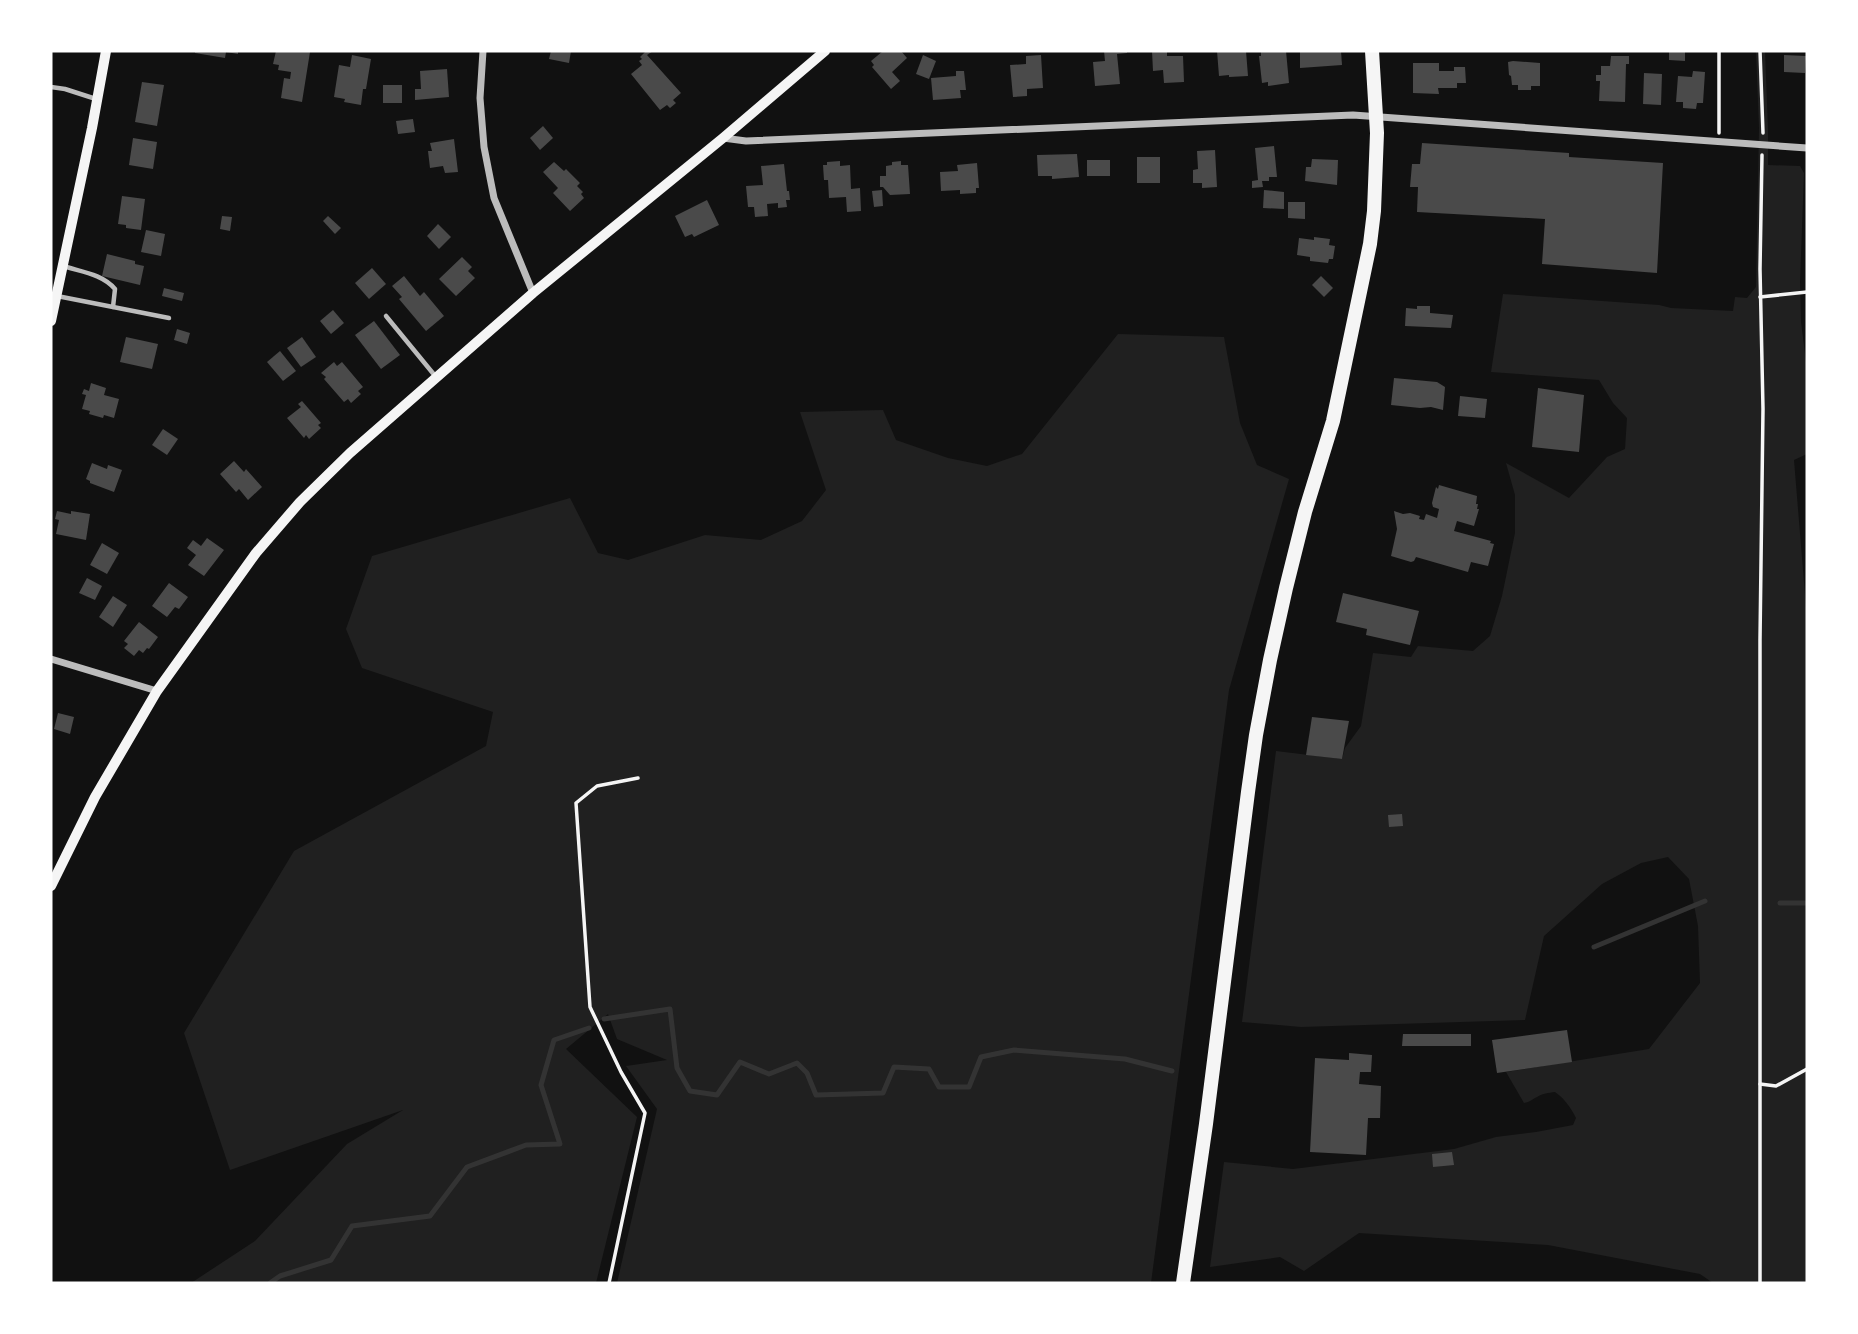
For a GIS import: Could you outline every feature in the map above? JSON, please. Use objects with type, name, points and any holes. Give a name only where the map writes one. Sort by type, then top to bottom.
[{"type":"highway","points":[[1183,1283],[1256,735],[1286,588],[1333,421],[1361,289],[1374,211],[1377,145],[1372,51]]},
{"type":"main road","points":[[51,321],[106,51]]},
{"type":"main road","points":[[51,886],[96,797],[157,691],[256,554],[300,502],[350,453],[533,293],[825,51]]},
{"type":"street","points":[[483,51],[481,110],[484,147],[494,198],[533,293]]},
{"type":"street","points":[[723,138],[746,141],[1308,115],[1376,116],[1807,148]]},
{"type":"street","points":[[51,659],[157,691]]},
{"type":"lane","points":[[51,87],[97,99]]},
{"type":"lane","points":[[63,266],[108,281],[115,289],[113,307]]},
{"type":"lane","points":[[56,296],[169,318]]},
{"type":"lane","points":[[386,316],[437,377]]},
{"type":"path","points":[[1718,51],[1719,142]]},
{"type":"path","points":[[1760,51],[1763,134]]},
{"type":"path","points":[[1760,1283],[1762,160]]},
{"type":"path","points":[[1760,297],[1807,292]]},
{"type":"path","points":[[609,1283],[645,1113],[621,1072],[590,1007],[576,803],[597,786],[638,778]]},
{"type":"path","points":[[1759,1084],[1776,1086],[1807,1069]]},
{"type":"shaded area","points":[[1756,51],[1765,51],[1768,165],[1800,166],[1804,173],[1800,282],[1801,322],[1807,370],[1807,454],[1794,460],[1807,619],[1807,1283],[1713,1283],[1700,1274],[1548,1245],[1359,1233],[1304,1271],[1280,1257],[1210,1267],[1224,1162],[1293,1169],[1454,1149],[1496,1137],[1573,1125],[1576,1118],[1559,1095],[1555,1092],[1546,1093],[1524,1103],[1506,1072],[1649,1049],[1700,983],[1698,926],[1689,879],[1668,857],[1641,863],[1602,884],[1544,936],[1525,1020],[1301,1027],[1242,1022],[1276,751],[1342,759],[1345,748],[1361,726],[1373,653],[1411,657],[1418,646],[1473,651],[1490,636],[1502,596],[1515,533],[1515,495],[1506,463],[1569,498],[1607,457],[1625,449],[1627,418],[1613,403],[1599,380],[1491,372],[1503,294],[1733,311],[1735,297],[1747,298],[1756,287],[1759,128]]},
{"type":"shaded area","points":[[1118,334],[1224,337],[1240,423],[1257,465],[1289,479],[1229,690],[1151,1283],[617,1283],[657,1109],[626,1066],[667,1060],[617,1039],[608,1014],[566,1049],[637,1117],[596,1283],[191,1283],[255,1241],[347,1144],[403,1110],[230,1170],[184,1033],[294,851],[486,746],[493,712],[362,668],[346,629],[372,556],[570,498],[598,553],[628,560],[705,535],[761,540],[802,521],[826,490],[800,412],[883,410],[896,440],[948,458],[987,466],[1022,454]]},
{"type":"building","points":[[195,51],[238,51],[238,54],[226,52],[225,58]]},
{"type":"building","points":[[276,51],[310,52],[302,102],[281,98],[284,78],[290,79],[291,72],[278,70],[279,65],[273,64]]},
{"type":"building","points":[[551,51],[571,51],[569,63],[549,59]]},
{"type":"building","points":[[644,51],[653,51],[647,55],[681,93],[673,100],[676,103],[670,108],[667,105],[660,110],[631,74],[642,65],[639,61]]},
{"type":"building","points":[[883,51],[901,51],[907,58],[892,72],[900,81],[891,89],[872,67],[874,65],[871,61]]},
{"type":"building","points":[[1104,51],[1127,51],[1117,54],[1120,84],[1095,86],[1093,62],[1105,61]]},
{"type":"building","points":[[1152,51],[1167,51],[1167,56],[1183,56],[1184,82],[1164,83],[1163,70],[1153,71]]},
{"type":"building","points":[[1217,51],[1246,51],[1248,76],[1219,76]]},
{"type":"building","points":[[1261,51],[1286,51],[1289,83],[1268,86],[1268,82],[1262,83],[1259,56]]},
{"type":"building","points":[[1300,51],[1341,51],[1342,65],[1300,68]]},
{"type":"building","points":[[1669,51],[1685,51],[1685,61],[1669,60]]},
{"type":"building","points":[[352,55],[371,59],[361,105],[334,97],[339,65],[350,67]]},
{"type":"building","points":[[923,55],[936,61],[929,79],[916,74]]},
{"type":"building","points":[[1041,55],[1043,88],[1027,89],[1027,96],[1013,97],[1010,65],[1026,64],[1026,56]]},
{"type":"building","points":[[1784,55],[1806,56],[1805,73],[1784,72]]},
{"type":"building","points":[[1611,56],[1629,56],[1629,64],[1626,64],[1625,102],[1599,101],[1600,81],[1596,81],[1596,75],[1601,75],[1601,66],[1610,66]]},
{"type":"building","points":[[1508,62],[1540,63],[1540,86],[1531,86],[1531,90],[1518,90],[1518,85],[1512,85]]},
{"type":"building","points":[[1413,63],[1439,63],[1439,71],[1454,71],[1454,67],[1465,67],[1466,83],[1457,83],[1457,88],[1438,88],[1439,94],[1413,93]]},
{"type":"building","points":[[447,69],[449,97],[415,100],[415,89],[421,89],[420,71]]},
{"type":"building","points":[[956,71],[964,71],[966,90],[960,90],[961,98],[933,100],[931,78],[956,76]]},
{"type":"building","points":[[1693,71],[1705,72],[1703,103],[1697,103],[1696,109],[1683,108],[1683,102],[1676,102],[1678,76],[1692,77]]},
{"type":"building","points":[[1644,73],[1662,74],[1661,105],[1643,104]]},
{"type":"building","points":[[142,82],[164,85],[157,126],[135,122]]},
{"type":"building","points":[[383,85],[402,85],[402,103],[383,103]]},
{"type":"building","points":[[413,119],[415,132],[398,134],[396,121]]},
{"type":"building","points":[[543,126],[553,138],[540,150],[530,138]]},
{"type":"building","points":[[133,138],[157,142],[153,169],[129,165]]},
{"type":"building","points":[[454,139],[458,172],[445,173],[443,166],[430,168],[430,143]]},
{"type":"building","points":[[1422,143],[1569,153],[1569,157],[1663,163],[1657,273],[1542,264],[1545,219],[1417,212],[1418,187],[1410,187],[1412,164],[1420,164]]},
{"type":"building","points":[[1274,146],[1277,177],[1262,181],[1263,187],[1252,188],[1252,181],[1258,180],[1255,148]]},
{"type":"building","points":[[1215,150],[1217,187],[1202,188],[1202,183],[1193,183],[1193,170],[1198,169],[1197,151]]},
{"type":"building","points":[[1077,154],[1079,177],[1052,179],[1052,176],[1038,176],[1037,155]]},
{"type":"building","points":[[1137,157],[1160,157],[1160,183],[1137,183]]},
{"type":"building","points":[[1312,159],[1338,160],[1337,185],[1305,181],[1306,167],[1311,167]]},
{"type":"building","points":[[1087,160],[1110,160],[1110,176],[1087,176]]},
{"type":"building","points":[[840,161],[840,166],[850,165],[851,189],[860,188],[861,211],[847,212],[846,197],[829,198],[828,180],[824,180],[823,165]]},
{"type":"building","points":[[901,161],[901,165],[908,165],[910,194],[890,195],[880,187],[880,176],[886,176],[886,166]]},
{"type":"building","points":[[554,162],[580,183],[577,186],[583,192],[581,194],[584,198],[570,211],[553,193],[558,188],[543,172]]},
{"type":"building","points":[[977,163],[979,188],[976,188],[976,193],[941,191],[940,172],[958,171],[957,165]]},
{"type":"building","points":[[784,164],[790,200],[786,200],[787,207],[778,208],[778,203],[767,204],[768,216],[755,217],[754,207],[748,207],[746,186],[763,185],[761,166]]},
{"type":"building","points":[[882,190],[883,206],[874,207],[872,191]]},
{"type":"building","points":[[1264,190],[1284,192],[1284,209],[1263,208]]},
{"type":"building","points":[[122,196],[145,199],[141,230],[118,224]]},
{"type":"building","points":[[707,200],[719,225],[694,237],[692,234],[685,237],[675,216]]},
{"type":"building","points":[[1288,202],[1305,202],[1305,219],[1288,218]]},
{"type":"building","points":[[222,216],[232,217],[230,231],[220,229]]},
{"type":"building","points":[[328,216],[341,228],[335,234],[323,221]]},
{"type":"building","points":[[438,224],[451,237],[439,249],[427,236]]},
{"type":"building","points":[[146,230],[165,234],[161,256],[141,252]]},
{"type":"building","points":[[1314,237],[1330,239],[1329,245],[1335,246],[1333,259],[1329,259],[1328,263],[1310,261],[1310,257],[1297,255],[1299,238],[1314,240]]},
{"type":"building","points":[[107,254],[144,266],[140,285],[102,276]]},
{"type":"building","points":[[462,257],[472,267],[468,271],[475,278],[456,296],[439,279]]},
{"type":"building","points":[[372,268],[386,284],[369,299],[355,283]]},
{"type":"building","points":[[404,276],[420,296],[424,292],[444,316],[426,331],[399,299],[402,297],[392,286]]},
{"type":"building","points":[[1321,276],[1333,288],[1324,297],[1312,285]]},
{"type":"building","points":[[164,288],[184,293],[182,301],[162,296]]},
{"type":"building","points":[[1417,306],[1430,306],[1430,313],[1453,315],[1451,328],[1405,326],[1406,308],[1417,309]]},
{"type":"building","points":[[333,310],[344,323],[331,334],[320,321]]},
{"type":"building","points":[[374,321],[400,355],[381,369],[355,335]]},
{"type":"building","points":[[177,329],[190,333],[187,344],[174,340]]},
{"type":"building","points":[[126,337],[158,344],[152,369],[120,362]]},
{"type":"building","points":[[302,337],[316,357],[301,367],[287,348]]},
{"type":"building","points":[[280,351],[296,371],[283,381],[267,362]]},
{"type":"building","points":[[334,362],[337,366],[342,362],[363,387],[358,391],[361,394],[351,403],[348,399],[344,402],[321,373]]},
{"type":"building","points":[[1394,378],[1437,382],[1445,387],[1443,410],[1391,405]]},
{"type":"building","points":[[91,383],[106,388],[104,395],[119,399],[114,418],[104,415],[103,418],[82,409],[86,395],[82,394],[84,389],[89,391]]},
{"type":"building","points":[[1538,388],[1584,395],[1579,452],[1532,447]]},
{"type":"building","points":[[1460,396],[1487,399],[1485,418],[1458,416]]},
{"type":"building","points":[[302,401],[321,423],[318,425],[321,428],[309,439],[306,435],[304,438],[287,418],[301,407],[298,404]]},
{"type":"building","points":[[163,429],[178,439],[167,455],[152,445]]},
{"type":"building","points":[[234,461],[244,472],[246,469],[262,487],[248,500],[239,489],[236,492],[220,474]]},
{"type":"building","points":[[92,463],[107,469],[108,465],[122,470],[114,492],[86,479]]},
{"type":"building","points":[[1439,485],[1477,496],[1476,504],[1479,509],[1474,526],[1457,521],[1454,531],[1494,544],[1488,566],[1471,562],[1468,572],[1416,557],[1411,562],[1391,556],[1397,529],[1394,511],[1420,516],[1419,519],[1424,520],[1426,514],[1437,518],[1439,509],[1433,507],[1432,503]]},
{"type":"building","points":[[57,511],[90,514],[86,540],[56,534],[59,520],[55,519]]},
{"type":"building","points":[[207,538],[224,550],[204,576],[188,565],[196,555],[187,548],[193,540],[201,546]]},
{"type":"building","points":[[102,543],[119,553],[107,574],[90,565]]},
{"type":"building","points":[[87,578],[102,586],[95,600],[79,593]]},
{"type":"building","points":[[169,583],[188,597],[179,609],[175,607],[167,617],[152,606]]},
{"type":"building","points":[[1343,593],[1419,611],[1410,645],[1366,635],[1367,629],[1336,622]]},
{"type":"building","points":[[113,596],[127,605],[113,627],[99,617]]},
{"type":"building","points":[[139,622],[158,637],[149,649],[143,653],[139,650],[134,656],[124,648],[128,644],[124,641]]},
{"type":"building","points":[[58,713],[74,717],[70,734],[54,729]]},
{"type":"building","points":[[1312,717],[1349,721],[1342,759],[1306,755]]},
{"type":"building","points":[[1402,814],[1403,826],[1389,827],[1388,815]]},
{"type":"building","points":[[1567,1030],[1572,1062],[1497,1073],[1492,1040]]},
{"type":"building","points":[[1403,1034],[1471,1034],[1471,1046],[1402,1046]]},
{"type":"building","points":[[1349,1053],[1372,1055],[1371,1072],[1360,1072],[1359,1084],[1381,1086],[1380,1118],[1368,1118],[1366,1155],[1310,1152],[1315,1058],[1349,1060]]},
{"type":"building","points":[[1452,1152],[1454,1165],[1433,1167],[1432,1154]]},
{"type":"waterway","points":[[1594,947],[1705,901]]},
{"type":"waterway","points":[[1780,903],[1807,903]]},
{"type":"waterway","points":[[604,1019],[670,1009],[677,1068],[690,1091],[717,1095],[740,1062],[769,1074],[797,1063],[807,1073],[816,1095],[883,1093],[894,1067],[929,1069],[939,1087],[969,1087],[981,1057],[1014,1050],[1125,1059],[1172,1071]]},
{"type":"waterway","points":[[270,1283],[280,1276],[331,1260],[352,1226],[430,1216],[467,1167],[526,1145],[560,1144],[541,1085],[554,1040],[589,1028]]}]
